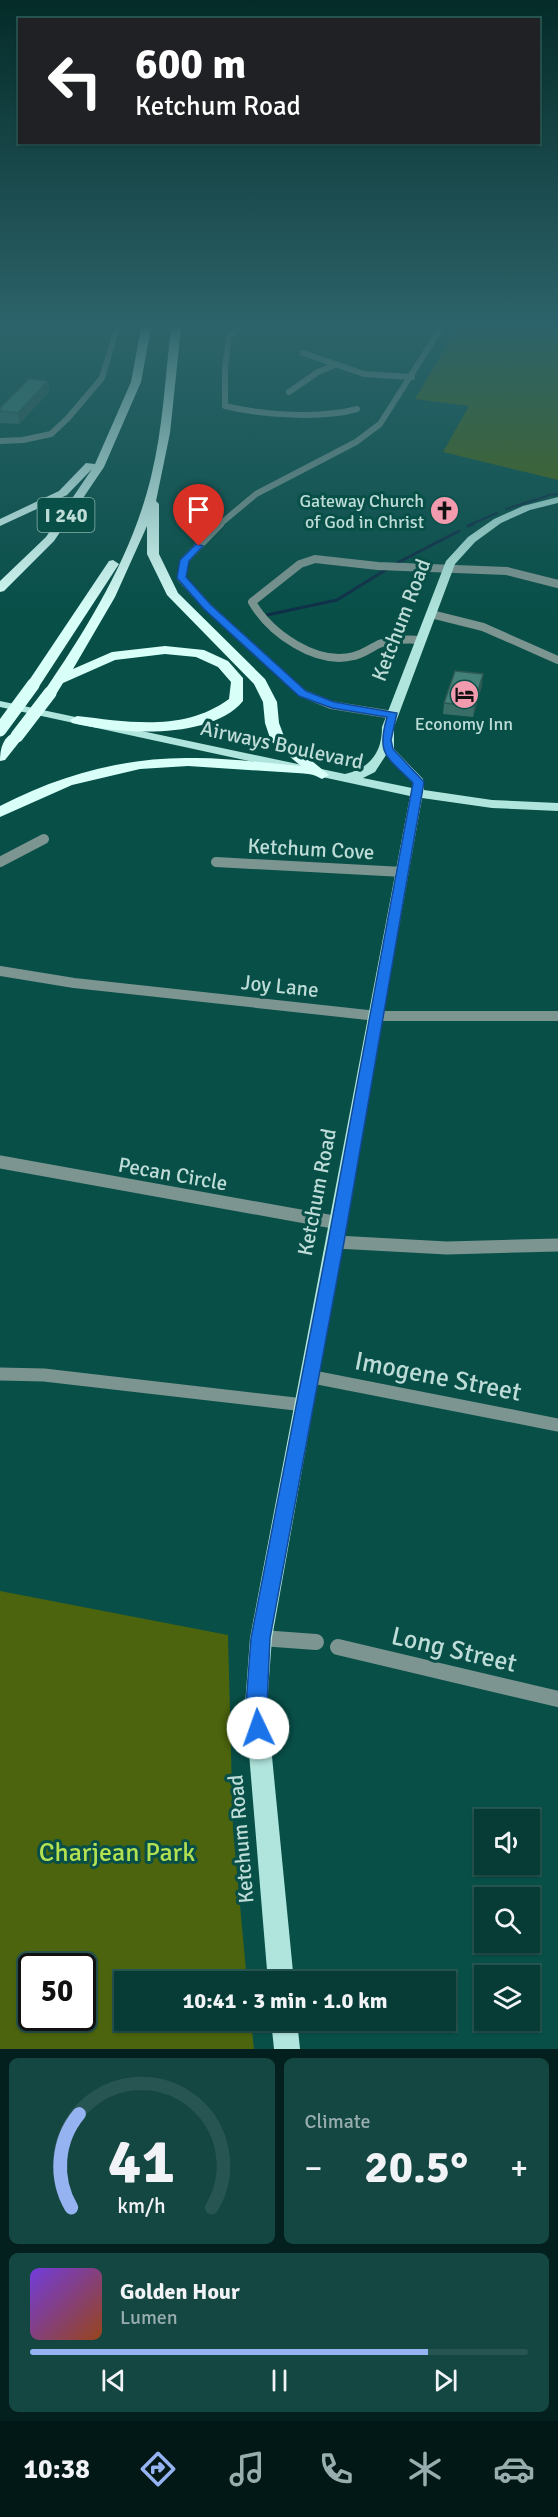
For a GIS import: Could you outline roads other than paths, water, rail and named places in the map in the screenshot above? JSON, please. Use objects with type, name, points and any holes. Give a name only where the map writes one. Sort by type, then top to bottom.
[{"type":"highway","name":"I 240","points":[[0,588],[50,539],[99,467],[120,424]]},
{"type":"highway","points":[[163,424],[153,493],[153,554],[172,596],[260,682],[270,702],[272,723],[278,741],[328,776]]},
{"type":"highway","points":[[0,523],[63,493],[117,430]]},
{"type":"highway","points":[[0,757],[59,680],[111,591],[153,493]]},
{"type":"highway","points":[[0,730],[33,685],[113,564],[135,537]]},
{"type":"highway","points":[[59,680],[112,656],[165,650],[199,653],[223,664],[238,681],[236,701],[225,712],[204,721],[141,727],[77,720]]},
{"type":"highway","points":[[0,812],[65,784],[114,770],[151,764],[187,762],[307,771]]},
{"type":"main road","name":"Ketchum Road","points":[[328,776],[364,775],[374,769],[449,567],[465,544],[485,528],[524,509],[558,500]]},
{"type":"main road","name":"Airways Boulevard","points":[[0,704],[416,794],[501,805],[558,807]]},
{"type":"main road","points":[[386,740],[387,750],[419,782],[416,794]]},
{"type":"main road","name":"Ketchum Road","points":[[280,1971],[256,1705],[261,1638],[336,1242],[416,794]]},
{"type":"main road","points":[[285,2031],[286,2049]]},
{"type":"street","points":[[0,441],[23,440],[51,434],[62,424]]},
{"type":"street","points":[[380,424],[356,442],[256,494],[227,517],[185,560],[182,578],[208,607],[302,693],[332,705],[393,715]]},
{"type":"street","points":[[421,640],[397,639],[354,656],[333,655],[298,645],[285,637],[271,626],[252,602],[300,564],[315,559],[378,566],[507,571],[558,584]]},
{"type":"street","points":[[431,614],[483,627],[558,660]]},
{"type":"street","points":[[0,862],[44,839]]},
{"type":"street","name":"Ketchum Cove","points":[[216,862],[403,872]]},
{"type":"street","name":"Joy Lane","points":[[0,971],[74,983],[377,1016],[558,1016]]},
{"type":"street","name":"Pecan Circle","points":[[0,1162],[339,1223]]},
{"type":"street","points":[[336,1242],[399,1247],[506,1250],[558,1245]]},
{"type":"street","points":[[0,1374],[44,1375],[304,1405]]},
{"type":"street","name":"Imogene Street","points":[[309,1376],[558,1425]]},
{"type":"street","points":[[261,1638],[315,1642]]},
{"type":"street","name":"Long Street","points":[[338,1647],[558,1699]]},
{"type":"waterway","points":[[548,495],[558,494]]},
{"type":"waterway","points":[[506,509],[547,496]]},
{"type":"waterway","points":[[469,525],[497,513]]},
{"type":"waterway","points":[[468,526],[473,524]]},
{"type":"waterway","points":[[397,563],[459,531]]},
{"type":"waterway","points":[[267,615],[337,600],[387,569]]},
{"type":"place","name":"Gateway Church of God in Christ","points":[[445,511]]},
{"type":"place","name":"Economy Inn","points":[[464,695]]},
{"type":"park label","name":"Charjean Park","points":[[117,1853]]}]
